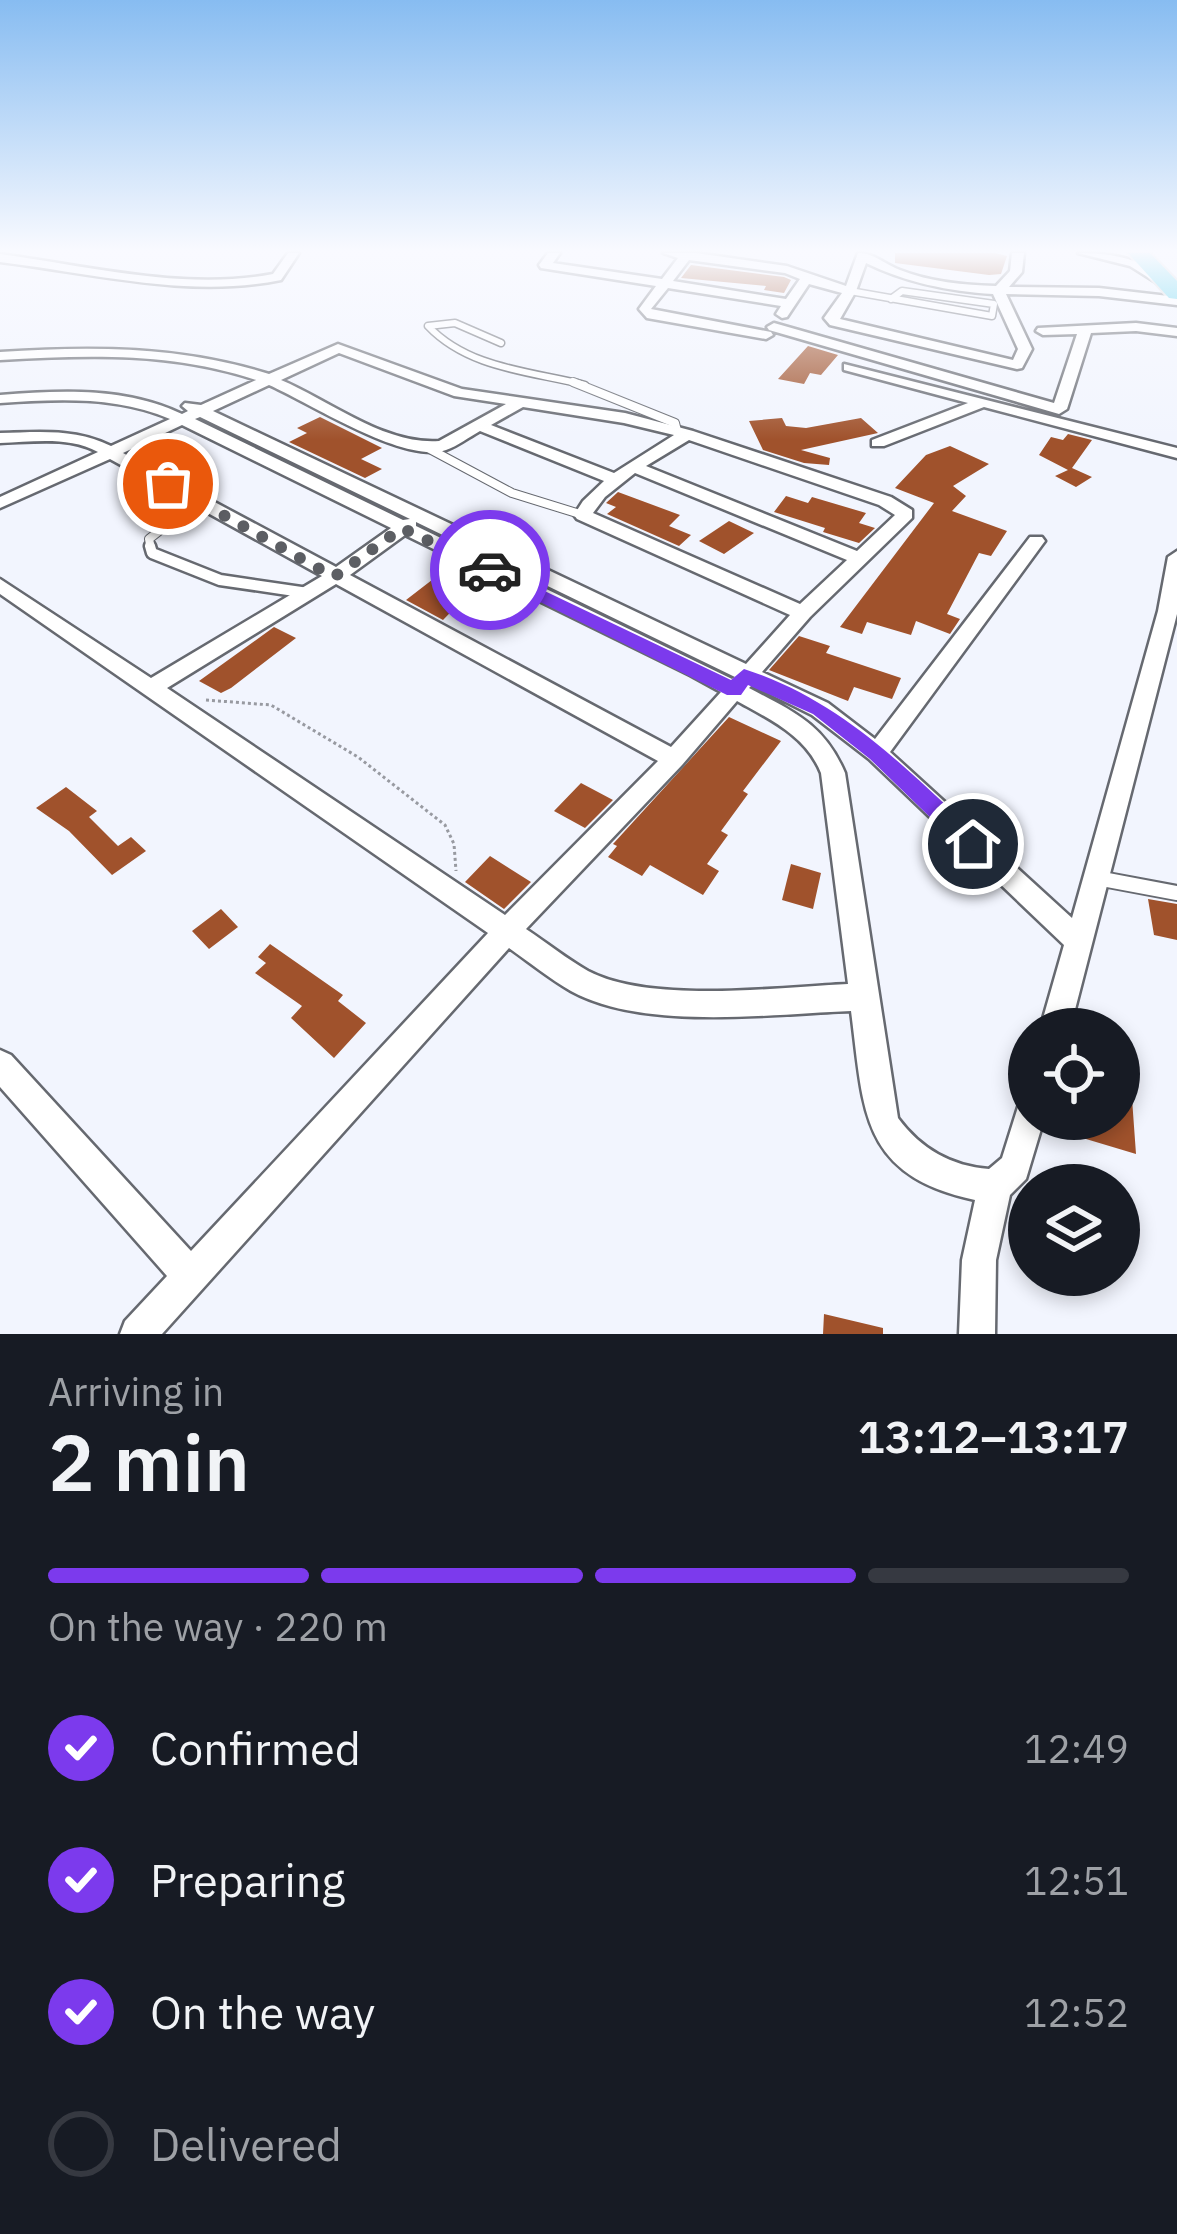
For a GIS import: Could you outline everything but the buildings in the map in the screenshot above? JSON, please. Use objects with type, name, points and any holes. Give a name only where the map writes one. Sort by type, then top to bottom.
[{"type":"street","points":[[650,315],[770,331],[1177,437]]},
{"type":"street","points":[[756,347],[781,315]]},
{"type":"street","points":[[833,315],[838,324],[1017,365],[1025,350],[1009,315]]},
{"type":"street","points":[[1043,331],[1136,327],[1177,332]]},
{"type":"street","points":[[1059,409],[1084,330]]},
{"type":"street","points":[[0,502],[340,348],[454,392],[682,432],[903,510],[907,517],[802,613],[674,759],[505,933],[138,1334]]},
{"type":"street","points":[[0,356],[138,350],[184,355],[266,379],[427,447],[442,446],[523,401]]},
{"type":"street","points":[[849,367],[1177,453]]},
{"type":"street","points":[[0,395],[97,394],[190,414],[739,683],[820,709],[877,754],[1079,943]]},
{"type":"street","points":[[878,443],[981,403]]},
{"type":"street","points":[[480,426],[617,480]]},
{"type":"street","points":[[682,432],[617,480],[585,507],[583,515],[802,613]]},
{"type":"street","points":[[0,438],[75,437],[110,452],[674,759]]},
{"type":"street","points":[[636,468],[860,559]]},
{"type":"street","points":[[159,695],[411,523]]},
{"type":"street","points":[[877,754],[1036,541]]},
{"type":"street","points":[[1061,1008],[1168,611],[1177,557]]},
{"type":"street","points":[[0,585],[451,897],[584,982],[640,999],[863,997]]},
{"type":"street","points":[[739,683],[802,728],[829,759],[880,1114],[889,1136],[902,1150],[966,1183],[1005,1177]]},
{"type":"street","points":[[0,1065],[191,1277]]},
{"type":"street","points":[[977,1334],[979,1260],[1020,1140]]},
{"type":"lane","points":[[501,343],[450,322],[428,326],[437,339],[464,355],[601,390],[675,424],[682,432]]},
{"type":"lane","points":[[427,447],[495,485],[583,515]]},
{"type":"lane","points":[[197,501],[149,539],[152,553],[220,580],[308,592]]},
{"type":"lane","points":[[1094,878],[1177,893]]},
{"type":"path","points":[[159,695],[272,705],[418,801],[442,821],[453,838],[457,868],[451,897]]},
{"type":"way so far","points":[[168,484],[334,577],[402,528],[490,570]]},
{"type":"route","points":[[490,570],[734,690],[744,676],[820,709],[877,754],[973,844]]}]
